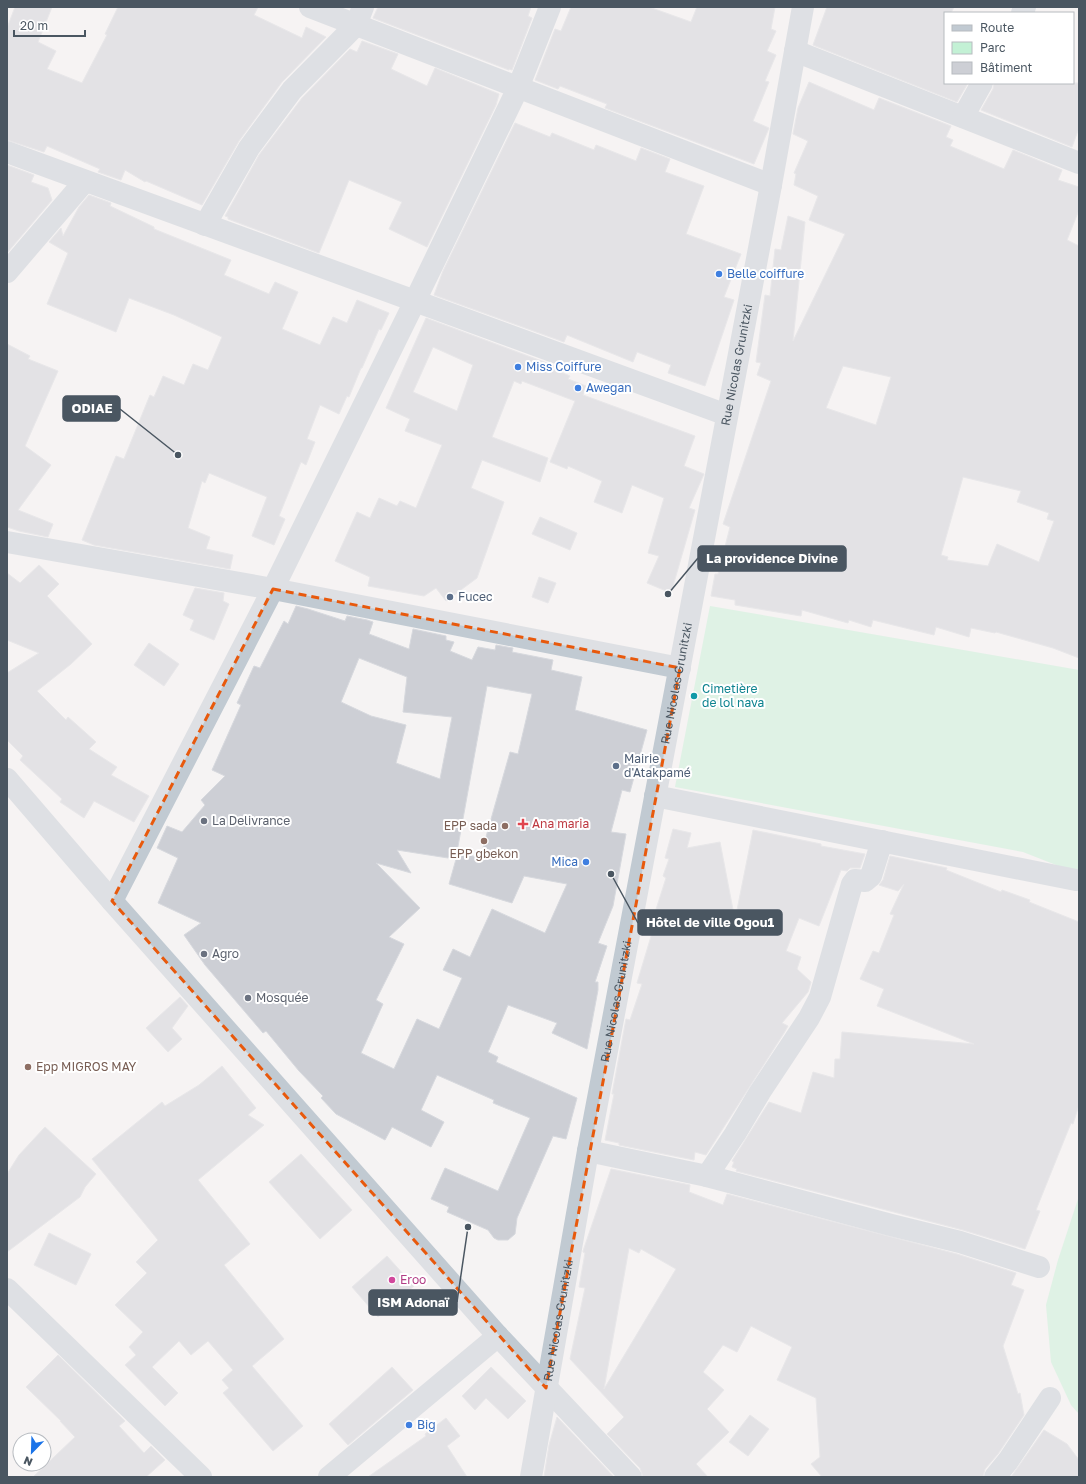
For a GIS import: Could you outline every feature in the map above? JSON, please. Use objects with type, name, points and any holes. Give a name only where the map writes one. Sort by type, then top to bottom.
[{"type":"street","points":[[310,7],[360,16],[518,88],[771,186]]},
{"type":"street","points":[[112,901],[273,589],[415,301],[518,88],[550,7]]},
{"type":"street","name":"Rue Nicolas Grunitzki","points":[[531,1477],[588,1151],[771,186],[803,7]]},
{"type":"street","points":[[205,224],[249,148],[292,90],[360,16]]},
{"type":"street","points":[[795,51],[1079,163]]},
{"type":"street","points":[[962,117],[981,84]]},
{"type":"street","points":[[7,152],[727,415]]},
{"type":"street","points":[[7,272],[85,181]]},
{"type":"street","points":[[7,542],[273,589],[680,668]]},
{"type":"street","points":[[7,779],[112,901],[498,1336],[631,1477]]},
{"type":"street","points":[[655,796],[1076,880]]},
{"type":"street","points":[[707,1176],[809,1018],[820,997],[852,884],[855,880],[865,880],[871,876],[882,841]]},
{"type":"street","points":[[588,1151],[707,1176],[960,1242],[1039,1267]]},
{"type":"street","points":[[7,1289],[201,1477]]},
{"type":"street","points":[[329,1477],[498,1336]]},
{"type":"street","points":[[995,1477],[1008,1461],[1050,1398]]},
{"type":"highlighted area","points":[[273,589],[680,668],[546,1388],[112,901]]},
{"type":"green space","points":[[710,606],[1079,670],[1079,874],[1023,852],[675,787]]},
{"type":"green space","points":[[1079,1196],[1079,1414],[1071,1405],[1051,1362],[1046,1305],[1058,1260]]},
{"type":"building","points":[[15,7],[52,7],[38,42],[56,51],[47,69],[82,83],[107,35],[105,34],[118,7],[258,7],[254,15],[302,38],[306,27],[326,37],[282,82],[239,141],[202,205],[146,181],[145,182],[125,170],[121,180],[98,172],[100,169],[47,146],[44,152],[7,140],[7,28]]},
{"type":"building","points":[[378,7],[531,7],[528,16],[532,18],[512,70],[509,70],[373,18]]},
{"type":"building","points":[[571,7],[649,7],[691,22],[697,7],[775,7],[771,29],[776,31],[767,51],[776,55],[765,81],[769,82],[753,121],[769,128],[754,164],[605,108],[607,104],[560,86],[558,89],[535,80],[555,29],[561,31]]},
{"type":"building","points":[[827,7],[954,7],[952,12],[944,12],[944,84],[967,84],[957,102],[813,45]]},
{"type":"building","points":[[362,41],[398,54],[391,69],[427,86],[435,68],[499,94],[496,105],[427,247],[389,229],[402,202],[349,180],[319,253],[228,219],[228,217],[225,216],[259,155],[302,98],[350,49],[357,52]]},
{"type":"building","points":[[809,82],[874,110],[879,98],[951,126],[946,137],[953,140],[950,146],[1004,169],[1013,150],[1062,170],[1058,180],[1079,187],[1079,210],[1067,240],[1079,246],[1079,658],[1053,648],[996,632],[971,628],[969,637],[936,627],[934,635],[873,620],[871,627],[849,620],[848,623],[802,610],[801,616],[735,605],[735,600],[711,596],[715,574],[718,574],[730,527],[723,524],[771,381],[757,375],[761,363],[756,362],[765,295],[770,296],[775,249],[781,250],[788,216],[805,222],[793,341],[845,234],[809,220],[818,196],[794,185],[796,174],[794,173],[808,141],[793,134],[798,108]],"holes":[[[843,366],[891,377],[876,425],[826,408]],[[963,477],[1021,491],[1017,502],[1049,513],[1047,519],[1054,521],[1039,562],[997,544],[988,566],[947,560],[948,557],[941,555]]]},
{"type":"building","points":[[1079,83],[1079,128],[1072,147],[981,110],[993,89],[994,84]]},
{"type":"building","points":[[515,123],[550,137],[552,133],[594,150],[596,145],[636,161],[641,148],[670,159],[665,172],[704,186],[686,234],[741,254],[724,297],[734,300],[705,386],[668,373],[671,365],[637,352],[633,362],[567,335],[564,342],[434,295],[443,271]]},
{"type":"building","points":[[7,165],[34,175],[31,182],[48,188],[52,200],[7,253]]},
{"type":"building","points":[[89,195],[111,203],[110,206],[154,227],[154,229],[231,260],[224,275],[269,294],[275,282],[298,292],[282,329],[320,345],[333,317],[347,323],[357,300],[389,313],[381,330],[379,329],[349,397],[347,396],[339,414],[320,405],[307,439],[315,442],[306,465],[301,462],[279,516],[285,519],[274,545],[252,536],[267,497],[209,473],[205,483],[202,481],[188,528],[210,537],[206,549],[233,555],[230,569],[94,545],[82,540],[116,456],[124,459],[150,395],[154,397],[163,376],[184,385],[193,364],[208,370],[222,337],[174,315],[129,298],[116,332],[47,304],[68,253],[49,242],[61,228],[63,236],[79,207]]},
{"type":"building","points":[[426,318],[555,366],[554,369],[570,376],[568,379],[586,386],[583,395],[695,436],[684,466],[704,474],[689,508],[695,510],[671,593],[647,583],[659,556],[648,553],[664,498],[632,485],[622,513],[594,502],[602,481],[568,466],[567,469],[550,462],[575,401],[522,381],[521,384],[514,381],[492,437],[548,458],[540,482],[482,460],[471,488],[504,502],[477,578],[446,601],[436,588],[424,596],[368,586],[370,577],[335,561],[357,512],[370,518],[379,498],[397,506],[400,501],[416,508],[442,445],[405,431],[410,419],[386,408]],"holes":[[[433,347],[473,365],[457,411],[413,392]]]},
{"type":"building","points":[[7,344],[30,356],[28,359],[58,371],[25,446],[51,465],[18,510],[53,524],[48,537],[7,527]]},
{"type":"building","points":[[540,517],[577,533],[570,550],[532,534]]},
{"type":"building","points":[[39,565],[59,584],[47,596],[92,644],[71,664],[37,691],[66,720],[68,717],[96,742],[89,749],[117,767],[111,775],[149,796],[134,822],[94,801],[84,818],[60,802],[62,799],[20,760],[23,756],[7,740],[7,673],[39,653],[7,640],[7,573],[20,583]]},
{"type":"building","points":[[539,577],[556,583],[548,603],[532,597]]},
{"type":"building","points":[[195,588],[224,593],[223,601],[229,604],[214,640],[190,630],[194,620],[183,615]]},
{"type":"building","points":[[296,606],[345,621],[347,616],[373,622],[369,634],[409,649],[413,629],[446,636],[446,640],[454,642],[450,651],[472,660],[478,647],[495,650],[496,645],[513,648],[512,652],[553,660],[551,670],[582,677],[575,710],[647,730],[630,792],[622,790],[611,832],[626,834],[613,906],[598,943],[607,946],[595,982],[598,982],[598,990],[587,1049],[552,1033],[557,1023],[508,1005],[488,1052],[498,1057],[496,1062],[577,1098],[566,1139],[553,1136],[517,1218],[515,1234],[508,1240],[498,1240],[494,1238],[488,1230],[447,1212],[449,1207],[431,1199],[445,1168],[498,1191],[530,1118],[493,1103],[494,1100],[437,1075],[421,1110],[444,1122],[431,1147],[392,1127],[385,1140],[336,1114],[321,1098],[323,1096],[299,1071],[266,1031],[263,1033],[205,965],[184,935],[201,923],[158,903],[178,858],[157,848],[167,826],[182,832],[205,805],[201,800],[225,776],[212,770],[241,705],[237,703],[254,666],[260,668],[284,621],[288,624]],"holes":[[[359,658],[407,677],[403,712],[452,717],[440,779],[396,763],[406,725],[371,716],[341,702]],[[487,686],[532,694],[518,754],[510,752],[480,858],[458,852],[449,884],[512,903],[524,876],[567,884],[545,933],[492,909],[470,957],[453,949],[443,970],[462,978],[439,1029],[417,1019],[394,1069],[361,1053],[383,1004],[376,1000],[404,944],[389,937],[420,908],[376,863],[411,873],[397,850],[448,858],[457,852]]]},
{"type":"building","points":[[149,643],[179,664],[164,686],[134,665]]},
{"type":"building","points":[[673,829],[691,833],[687,848],[720,842],[735,920],[753,830],[821,844],[821,846],[865,854],[860,868],[850,868],[847,871],[841,870],[819,926],[799,918],[786,951],[801,957],[797,969],[811,982],[808,992],[782,1023],[788,1026],[784,1033],[706,1155],[695,1152],[694,1160],[619,1145],[619,1143],[605,1140],[626,1019],[630,1020],[642,984],[637,983],[655,923],[652,922],[666,878],[663,876],[669,859],[665,858]]},
{"type":"building","points":[[890,856],[947,868],[946,870],[1001,892],[1002,890],[1030,900],[1029,902],[1079,922],[1079,1105],[1073,1124],[1071,1123],[1036,1210],[1040,1211],[1025,1249],[963,1230],[736,1171],[737,1169],[732,1167],[734,1162],[732,1161],[769,1102],[801,1113],[813,1072],[834,1078],[835,1059],[840,1059],[842,1032],[974,1044],[877,1006],[884,989],[860,979],[873,951],[879,953],[894,915],[890,914],[904,884],[898,891],[879,885],[883,880]]},
{"type":"building","points":[[180,997],[188,1006],[172,1028],[182,1039],[168,1052],[146,1028]]},
{"type":"building","points":[[222,1066],[256,1108],[248,1115],[264,1125],[198,1180],[250,1244],[224,1265],[284,1339],[252,1366],[303,1426],[273,1451],[223,1393],[229,1388],[222,1380],[233,1370],[208,1341],[191,1355],[179,1341],[152,1367],[178,1393],[165,1406],[125,1365],[136,1355],[129,1347],[143,1332],[115,1305],[147,1273],[136,1262],[158,1240],[92,1159],[162,1102],[165,1106],[199,1085]]},
{"type":"building","points":[[45,1127],[96,1174],[85,1187],[80,1197],[7,1252],[7,1174],[19,1155]]},
{"type":"building","points":[[301,1154],[352,1210],[320,1239],[269,1182]]},
{"type":"building","points":[[611,1169],[690,1185],[689,1192],[723,1205],[727,1194],[957,1254],[1016,1273],[1011,1285],[1024,1290],[1003,1346],[1018,1394],[1020,1393],[1024,1415],[998,1454],[985,1469],[983,1477],[822,1477],[811,1464],[820,1457],[816,1398],[777,1380],[792,1347],[751,1326],[737,1352],[723,1345],[703,1372],[724,1390],[707,1409],[729,1432],[696,1464],[708,1477],[643,1477],[640,1468],[607,1434],[624,1417],[570,1359],[585,1288],[579,1287],[585,1253],[583,1251]],"holes":[[[629,1248],[639,1253],[641,1249],[676,1269],[604,1389]]]},
{"type":"building","points":[[49,1233],[91,1254],[76,1285],[34,1265]]},
{"type":"building","points":[[387,1256],[414,1286],[378,1317],[352,1287]]},
{"type":"building","points":[[58,1355],[125,1421],[119,1426],[144,1453],[151,1446],[165,1460],[146,1477],[33,1477],[38,1472],[52,1472],[52,1459],[75,1437],[26,1387]]},
{"type":"building","points":[[392,1367],[413,1390],[348,1445],[329,1424]]},
{"type":"building","points":[[491,1367],[526,1401],[508,1419],[486,1398],[475,1410],[462,1396]]},
{"type":"building","points":[[750,1415],[769,1429],[748,1456],[729,1442]]},
{"type":"building","points":[[557,1417],[614,1477],[544,1477],[549,1445]]},
{"type":"building","points":[[446,1418],[460,1436],[447,1446],[467,1477],[368,1477],[426,1436],[425,1434]]},
{"type":"building","points":[[1044,1430],[1067,1444],[1079,1460],[1079,1477],[1011,1477]]},
{"type":"place","name":"Belle coiffure","points":[[719,274]]},
{"type":"place","name":"Miss Coiffure","points":[[518,367]]},
{"type":"place","name":"Awegan","points":[[578,388]]},
{"type":"place","name":"ODIAE","points":[[178,455]]},
{"type":"place","name":"La providence Divine","points":[[668,594]]},
{"type":"place","name":"Fucec","points":[[450,597]]},
{"type":"place","name":"Cimetière de lol nava","points":[[694,696]]},
{"type":"place","name":"Mairie d'Atakpamé","points":[[616,766]]},
{"type":"place","name":"La Delivrance","points":[[204,821]]},
{"type":"place","name":"Ana maria","points":[[523,824]]},
{"type":"place","name":"EPP sada","points":[[505,826]]},
{"type":"place","name":"EPP gbekon","points":[[484,841]]},
{"type":"place","name":"Mica","points":[[586,862]]},
{"type":"place","name":"Hôtel de ville Ogou1","points":[[611,874]]},
{"type":"place","name":"Agro","points":[[204,954]]},
{"type":"place","name":"Mosquée","points":[[248,998]]},
{"type":"place","name":"Epp MIGROS MAY","points":[[28,1067]]},
{"type":"place","name":"ISM Adonaï","points":[[468,1227]]},
{"type":"place","name":"Eroo","points":[[392,1280]]},
{"type":"place","name":"Big","points":[[409,1425]]}]
